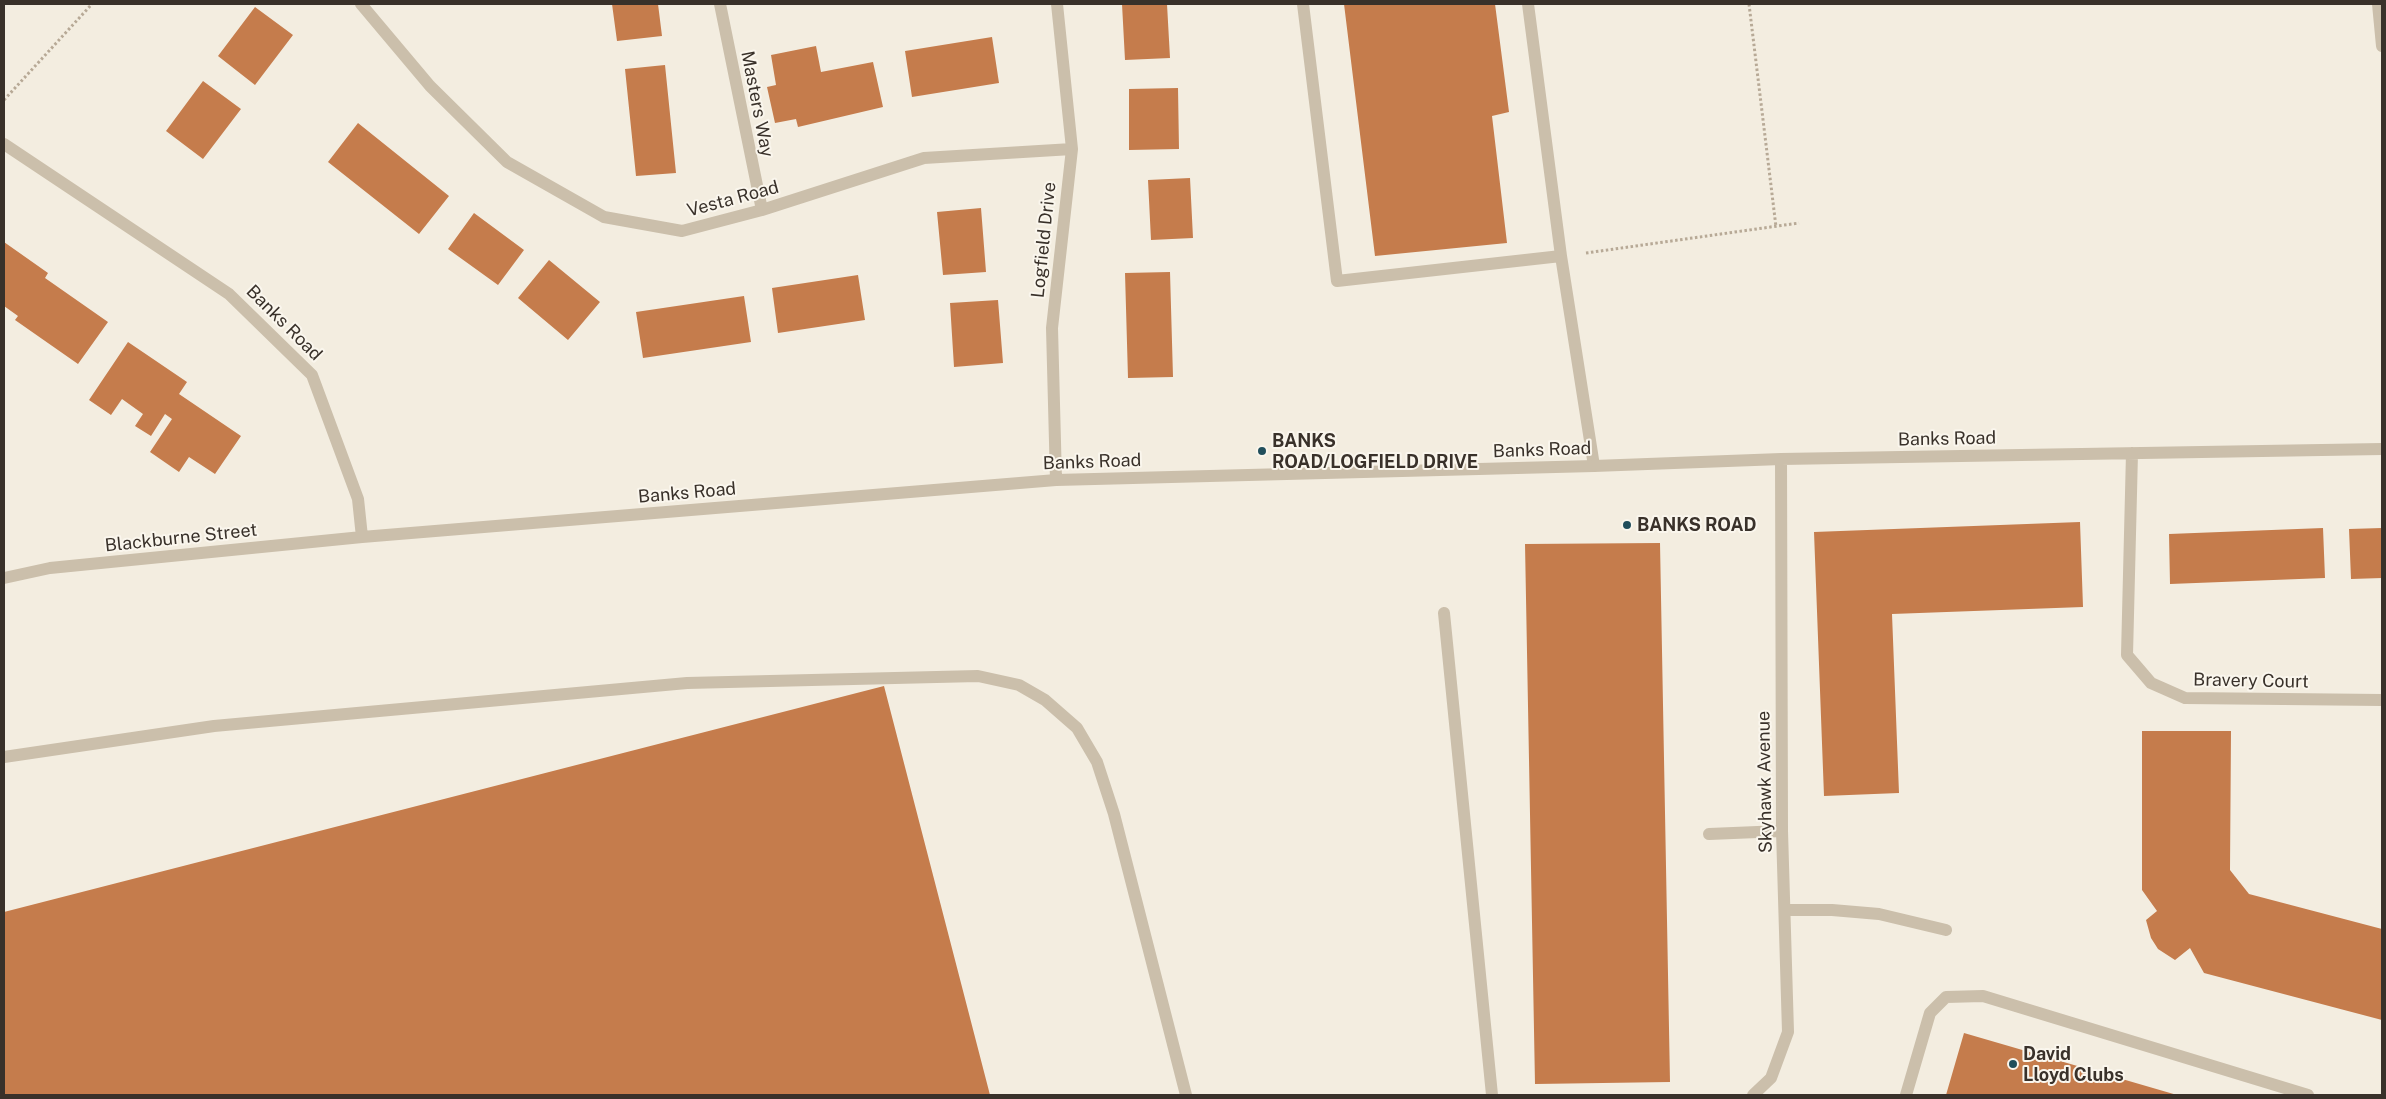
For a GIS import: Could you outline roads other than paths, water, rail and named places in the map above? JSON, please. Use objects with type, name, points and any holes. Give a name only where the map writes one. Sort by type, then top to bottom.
[{"type":"street","name":"Vesta Road","points":[[361,4],[430,86],[507,162],[604,218],[682,231],[762,210],[924,158],[1072,149]]},
{"type":"street","name":"Masters Way","points":[[720,4],[762,210]]},
{"type":"street","name":"Logfield Drive","points":[[1056,4],[1072,149],[1052,328],[1056,480]]},
{"type":"street","points":[[1303,4],[1337,282],[1561,256]]},
{"type":"street","points":[[1528,4],[1561,256],[1594,466]]},
{"type":"street","points":[[2378,4],[2382,46]]},
{"type":"street","name":"Banks Road","points":[[4,144],[229,294],[312,375],[358,499],[362,538],[1056,480],[1594,466],[1781,458],[2382,449]]},
{"type":"street","name":"Bravery Court","points":[[2132,453],[2127,655],[2151,683],[2185,698],[2382,700]]},
{"type":"street","name":"Skyhawk Avenue","points":[[1753,1095],[1771,1078],[1788,1032],[1782,831],[1781,458]]},
{"type":"street","name":"Blackburne Street","points":[[4,578],[50,568],[362,538]]},
{"type":"street","points":[[1444,613],[1492,1095]]},
{"type":"street","points":[[4,757],[214,726],[687,684],[978,676],[1019,685],[1045,700],[1077,728],[1097,762],[1114,814],[1186,1095]]},
{"type":"street","points":[[1709,834],[1782,831]]},
{"type":"street","points":[[1784,910],[1832,910],[1879,914],[1946,930]]},
{"type":"street","points":[[1906,1095],[1930,1013],[1946,997],[1983,996],[2308,1095]]},
{"type":"place","name":"BANKS ROAD/LOGFIELD DRIVE","points":[[1262,451]]},
{"type":"place","name":"BANKS ROAD","points":[[1627,525]]},
{"type":"place","name":"David Lloyd Clubs","points":[[2013,1064]]}]
